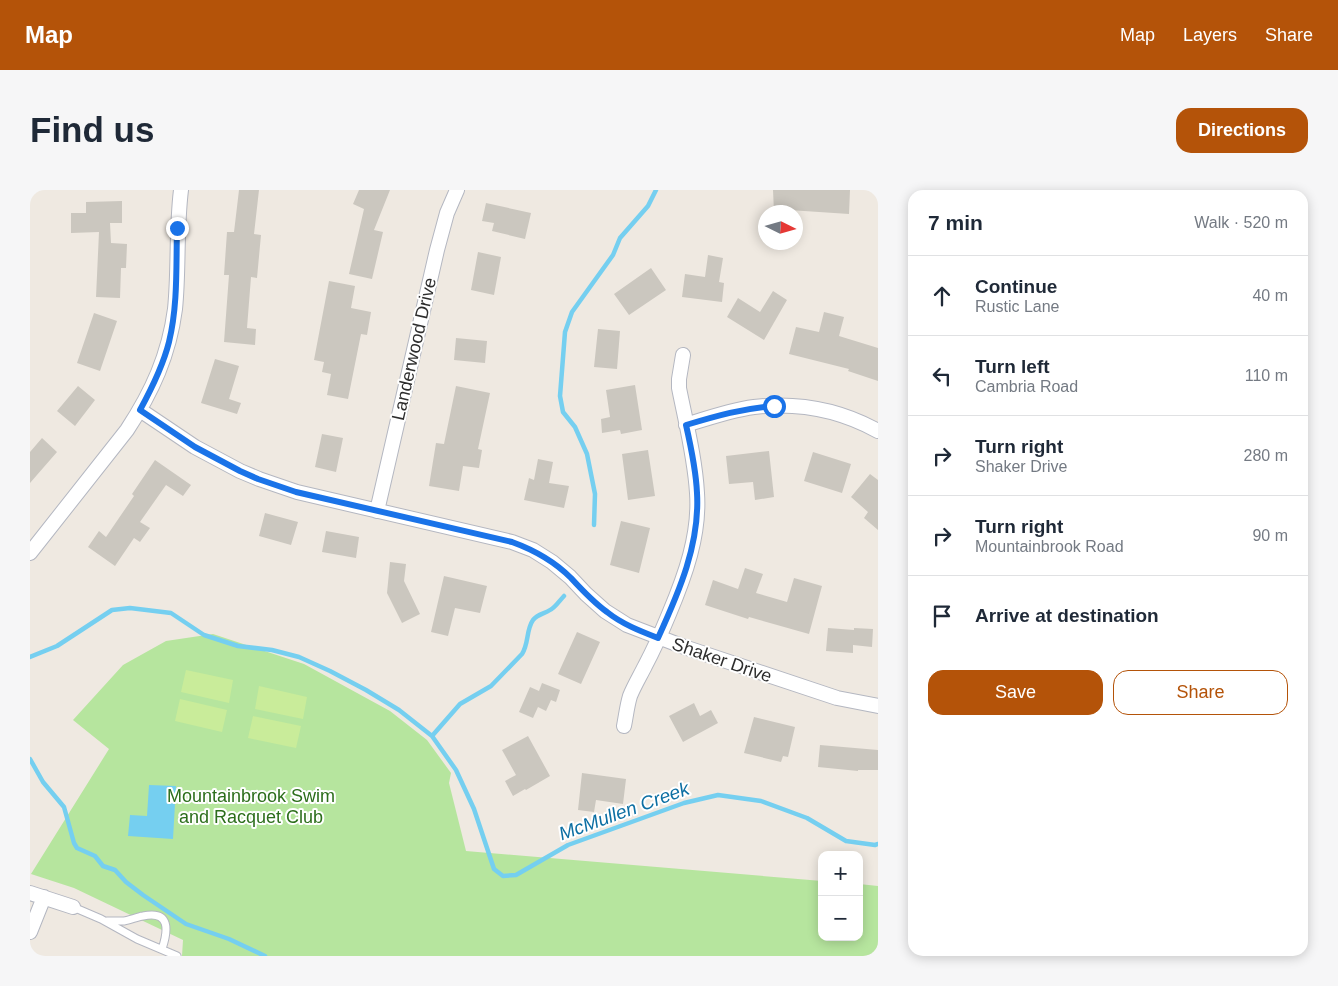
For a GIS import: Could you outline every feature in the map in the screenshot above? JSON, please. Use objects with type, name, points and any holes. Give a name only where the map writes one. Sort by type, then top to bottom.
[{"type":"street","points":[[30,553],[127,430],[140,410],[159,373],[169,342],[176,296],[177,228],[181,190]]},
{"type":"street","name":"Landerwood Drive","points":[[376,511],[446,213],[457,190]]},
{"type":"street","points":[[624,726],[630,695],[669,614],[685,574],[693,547],[698,494],[679,388],[683,355]]},
{"type":"street","points":[[686,425],[724,413],[774,406],[828,411],[850,418],[878,431]]},
{"type":"street","name":"Shaker Drive","points":[[140,410],[195,447],[233,468],[258,479],[296,492],[512,542],[533,550],[560,568],[605,611],[627,625],[658,638],[837,698],[878,706]]},
{"type":"street","points":[[30,893],[73,907]]},
{"type":"street","points":[[30,932],[44,897]]},
{"type":"lane","points":[[73,907],[177,956]]},
{"type":"lane","points":[[106,921],[126,920],[144,915],[161,917],[166,924],[167,930],[162,949]]},
{"type":"green space","name":"Mountainbrook Swim and Racquet Club","points":[[213,634],[304,664],[390,711],[427,740],[451,773],[449,783],[466,851],[818,881],[818,941],[863,941],[863,884],[878,886],[878,956],[182,956],[183,940],[74,888],[31,874],[109,749],[73,720],[123,665],[166,641]]},
{"type":"green space","points":[[186,670],[233,680],[229,703],[181,692]]},
{"type":"green space","points":[[259,686],[307,697],[303,719],[255,709]]},
{"type":"green space","points":[[180,699],[227,710],[222,732],[175,721]]},
{"type":"green space","points":[[253,716],[301,726],[296,748],[248,738]]},
{"type":"water","points":[[149,785],[176,786],[173,839],[128,836],[130,815],[147,816]]},
{"type":"building","points":[[239,190],[259,190],[254,234],[261,235],[257,278],[251,277],[247,328],[256,329],[255,345],[224,342],[229,275],[224,275],[227,232],[234,232]]},
{"type":"building","points":[[359,190],[390,190],[374,230],[383,232],[372,279],[349,274],[364,209],[353,204]]},
{"type":"building","points":[[773,190],[850,190],[849,214],[803,211],[803,205],[774,205]]},
{"type":"building","points":[[122,201],[122,223],[110,223],[111,243],[127,244],[126,268],[121,268],[120,298],[96,297],[99,232],[71,233],[71,213],[86,213],[86,202]]},
{"type":"building","points":[[486,203],[531,213],[525,239],[492,231],[494,223],[482,221]]},
{"type":"building","points":[[478,252],[501,257],[494,295],[471,290]]},
{"type":"building","points":[[708,255],[723,258],[719,282],[724,283],[722,302],[682,297],[685,274],[705,277]]},
{"type":"building","points":[[651,268],[666,290],[629,315],[614,294]]},
{"type":"building","points":[[329,281],[355,286],[351,308],[371,312],[367,335],[361,334],[348,399],[327,395],[331,374],[322,372],[324,362],[314,360]]},
{"type":"building","points":[[773,291],[787,300],[764,340],[727,317],[738,298],[760,312]]},
{"type":"building","points":[[824,312],[844,317],[839,336],[878,348],[878,381],[848,371],[849,369],[789,354],[796,327],[819,332]]},
{"type":"building","points":[[94,313],[117,321],[100,371],[77,363]]},
{"type":"building","points":[[598,329],[620,331],[617,369],[594,367]]},
{"type":"building","points":[[456,338],[487,341],[485,363],[454,360]]},
{"type":"building","points":[[215,359],[239,366],[229,399],[241,403],[237,414],[201,403]]},
{"type":"building","points":[[635,385],[642,430],[621,434],[620,430],[602,433],[601,419],[610,417],[606,390]]},
{"type":"building","points":[[78,386],[95,400],[75,426],[57,411]]},
{"type":"building","points":[[456,386],[490,393],[478,449],[482,450],[479,468],[463,466],[459,491],[429,486],[436,443],[444,444]]},
{"type":"building","points":[[322,434],[343,438],[336,472],[315,467]]},
{"type":"building","points":[[42,438],[57,452],[30,483],[30,452]]},
{"type":"building","points":[[648,450],[655,496],[628,500],[622,454]]},
{"type":"building","points":[[769,451],[774,497],[755,500],[753,482],[729,484],[726,456]]},
{"type":"building","points":[[813,452],[851,464],[842,493],[804,481]]},
{"type":"building","points":[[538,459],[553,462],[549,483],[569,486],[564,508],[524,500],[529,478],[534,480]]},
{"type":"building","points":[[155,460],[191,485],[183,496],[166,485],[140,522],[150,528],[140,542],[134,538],[115,566],[88,547],[99,531],[106,537],[134,496],[132,494]]},
{"type":"building","points":[[870,474],[878,480],[878,530],[864,518],[868,512],[851,497]]},
{"type":"building","points":[[265,513],[298,522],[291,545],[259,536]]},
{"type":"building","points":[[621,521],[650,528],[639,573],[610,565]]},
{"type":"building","points":[[326,531],[359,537],[356,558],[322,552]]},
{"type":"building","points":[[390,562],[406,564],[404,581],[420,614],[402,623],[387,593]]},
{"type":"building","points":[[745,568],[763,574],[756,593],[787,602],[794,578],[822,586],[809,634],[749,617],[748,619],[705,605],[713,580],[738,589]]},
{"type":"building","points":[[444,576],[487,586],[480,613],[455,608],[448,636],[431,632]]},
{"type":"building","points":[[828,628],[873,629],[872,647],[853,645],[853,653],[826,651]]},
{"type":"building","points":[[577,632],[600,642],[581,684],[558,674]]},
{"type":"building","points":[[542,683],[560,690],[556,702],[551,700],[546,711],[538,707],[533,718],[519,712],[530,687],[539,691]]},
{"type":"building","points":[[694,703],[700,716],[711,710],[718,723],[683,742],[669,716]]},
{"type":"building","points":[[754,717],[795,727],[788,757],[783,756],[781,762],[744,753]]},
{"type":"building","points":[[528,736],[550,776],[513,796],[505,781],[516,775],[502,750]]},
{"type":"building","points":[[820,745],[878,750],[878,770],[858,771],[818,767]]},
{"type":"building","points":[[582,773],[626,779],[623,804],[596,800],[594,812],[578,810]]},
{"type":"waterway","points":[[594,525],[595,494],[587,454],[575,427],[563,412],[560,396],[565,332],[572,312],[613,255],[620,238],[648,206],[656,190]]},
{"type":"waterway","points":[[432,736],[460,704],[491,686],[522,654],[533,620],[556,606],[564,596]]},
{"type":"waterway","name":"McMullen Creek","points":[[30,657],[57,646],[112,610],[130,608],[171,613],[204,635],[238,646],[272,650],[299,657],[330,671],[399,710],[432,736],[456,770],[474,809],[494,869],[503,876],[516,875],[568,845],[684,803],[718,795],[761,801],[807,818],[846,841],[878,844]]},
{"type":"waterway","points":[[30,759],[43,782],[64,807],[77,848],[95,856],[103,866],[115,870],[126,882],[143,895],[186,924],[229,939],[265,956]]},
{"type":"route","points":[[177,228],[176,296],[169,342],[159,373],[140,410],[178,437],[212,457],[258,479],[296,492],[512,542],[533,550],[560,568],[586,594],[616,619],[658,638],[685,574],[693,547],[697,518],[698,494],[686,425],[724,413],[774,406]]}]
